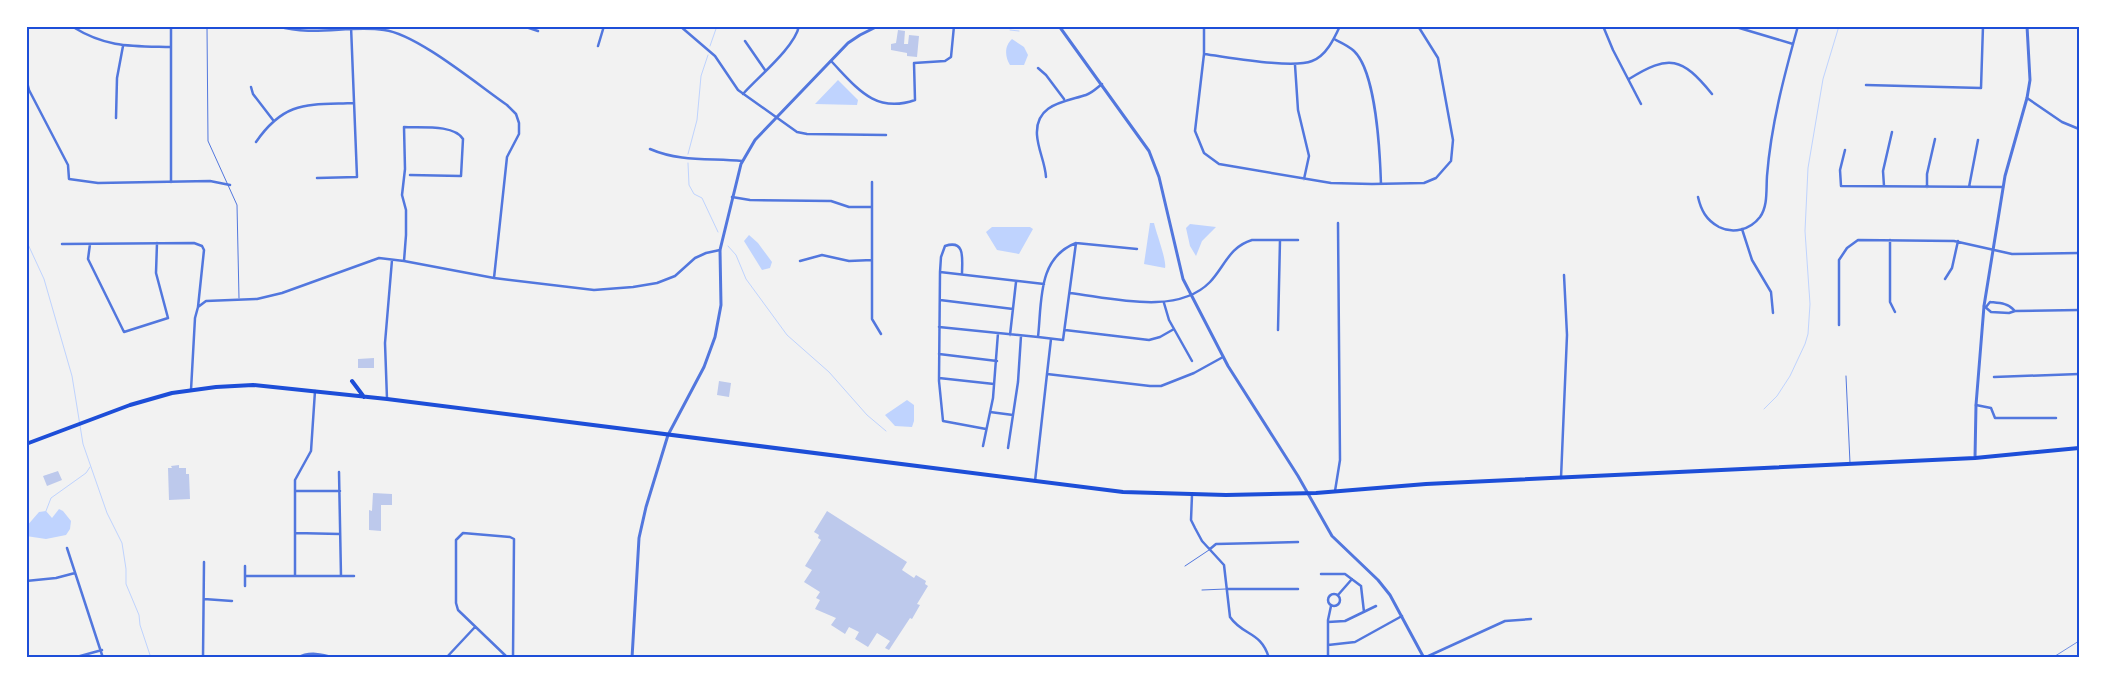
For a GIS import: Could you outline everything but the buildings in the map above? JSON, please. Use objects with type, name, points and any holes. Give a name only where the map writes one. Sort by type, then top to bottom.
[{"type":"main road","points":[[352,381],[364,397]]},
{"type":"main road","points":[[26,444],[130,405],[191,390],[216,386],[253,385],[387,399],[1123,492],[1192,495],[1271,496],[1309,494],[1426,484],[1975,458],[2079,448]]},
{"type":"street","points":[[171,26],[171,182]]},
{"type":"street","points":[[278,26],[304,32],[351,28],[384,30],[403,35],[428,50],[507,105],[516,114],[519,123],[519,134],[507,157],[494,278]]},
{"type":"street","points":[[523,26],[538,31]]},
{"type":"street","points":[[598,46],[604,26]]},
{"type":"street","points":[[680,26],[715,56],[734,86],[794,130],[802,134],[886,135]]},
{"type":"street","points":[[743,94],[790,45],[797,34],[798,26]]},
{"type":"street","points":[[632,658],[638,538],[668,435],[700,376],[715,336],[721,304],[720,250],[742,161],[755,140],[854,38],[878,26]]},
{"type":"street","points":[[831,61],[866,96],[877,102],[904,104],[915,100],[914,63],[945,62],[952,57],[954,26]]},
{"type":"street","points":[[1059,26],[1149,151],[1154,162],[1183,279],[1223,356],[1309,494],[1332,536],[1378,580],[1402,616],[1424,658],[1505,621],[1531,619]]},
{"type":"street","points":[[1204,26],[1204,54],[1195,131],[1204,153],[1219,164],[1304,180],[1331,183],[1381,184],[1424,183],[1436,178],[1451,161],[1453,140],[1438,58],[1418,26]]},
{"type":"street","points":[[1204,54],[1295,65],[1312,62],[1322,55],[1334,39],[1340,26]]},
{"type":"street","points":[[1603,26],[1613,50],[1641,104]]},
{"type":"street","points":[[1698,197],[1701,210],[1710,222],[1721,228],[1734,231],[1742,229],[1760,218],[1765,208],[1770,145],[1798,26]]},
{"type":"street","points":[[1866,85],[1981,88],[1984,26]]},
{"type":"street","points":[[1975,458],[1976,406],[1992,248],[2003,188],[2030,80],[2027,26]]},
{"type":"street","points":[[73,27],[90,38],[123,46],[171,47]]},
{"type":"street","points":[[1736,27],[1793,44]]},
{"type":"street","points":[[317,178],[357,176],[351,28]]},
{"type":"street","points":[[1334,39],[1354,51],[1366,68],[1380,138],[1381,184]]},
{"type":"street","points":[[745,41],[765,70]]},
{"type":"street","points":[[116,118],[116,78],[123,46]]},
{"type":"street","points":[[1629,79],[1650,66],[1670,62],[1678,64],[1712,94]]},
{"type":"street","points":[[1295,65],[1298,110],[1309,156],[1304,180]]},
{"type":"street","points":[[1038,68],[1046,75],[1064,100]]},
{"type":"street","points":[[26,78],[29,90],[68,165],[69,179],[98,183],[210,181],[230,185]]},
{"type":"street","points":[[1046,177],[1045,164],[1037,144],[1037,132],[1041,117],[1051,106],[1064,100],[1088,95],[1102,84]]},
{"type":"street","points":[[251,87],[252,94],[273,120]]},
{"type":"street","points":[[2027,98],[2062,122],[2079,129]]},
{"type":"street","points":[[256,142],[273,120],[286,111],[299,106],[354,103]]},
{"type":"street","points":[[404,261],[406,210],[402,195],[405,169],[404,127],[452,129],[460,134],[463,139],[461,176],[410,175]]},
{"type":"street","points":[[1884,186],[1883,171],[1892,132]]},
{"type":"street","points":[[1927,187],[1927,174],[1935,138]]},
{"type":"street","points":[[1969,187],[1978,140]]},
{"type":"street","points":[[650,149],[677,158],[716,158],[742,161]]},
{"type":"street","points":[[1844,150],[1840,170],[1841,186],[2003,188]]},
{"type":"street","points":[[872,182],[872,319],[881,334]]},
{"type":"street","points":[[732,197],[750,200],[831,201],[849,207],[872,207]]},
{"type":"street","points":[[1334,492],[1340,460],[1338,223]]},
{"type":"street","points":[[1742,229],[1752,260],[1771,292],[1773,313]]},
{"type":"street","points":[[1070,293],[1164,303],[1191,295],[1209,283],[1229,255],[1240,245],[1252,240],[1298,240]]},
{"type":"street","points":[[1278,330],[1280,240]]},
{"type":"street","points":[[1839,325],[1839,260],[1842,253],[1852,242],[1858,240],[1958,241],[2012,254],[2079,253]]},
{"type":"street","points":[[1890,240],[1890,302],[1895,312]]},
{"type":"street","points":[[1945,279],[1952,268],[1958,241]]},
{"type":"street","points":[[90,244],[88,258],[124,332],[168,318],[156,273],[157,243]]},
{"type":"street","points":[[62,244],[194,243],[202,246],[204,250],[193,340],[191,390]]},
{"type":"street","points":[[939,327],[1063,340],[1076,243]]},
{"type":"street","points":[[1038,337],[1044,284],[1050,263],[1056,254],[1076,243],[1138,249]]},
{"type":"street","points":[[962,274],[963,253],[958,246],[952,244],[944,246],[941,257],[939,300],[939,378],[943,421],[986,429]]},
{"type":"street","points":[[198,307],[206,301],[256,299],[282,293],[373,259],[404,261],[494,278],[594,290],[634,288],[666,280],[682,271],[695,258],[720,250]]},
{"type":"street","points":[[800,261],[822,255],[849,261],[872,260]]},
{"type":"street","points":[[387,399],[385,343],[392,260]]},
{"type":"street","points":[[940,272],[1044,284]]},
{"type":"street","points":[[1561,479],[1567,344],[1564,275]]},
{"type":"street","points":[[1010,335],[1016,281]]},
{"type":"street","points":[[939,300],[1013,309]]},
{"type":"street","points":[[1985,307],[1990,302],[2010,305],[2015,310]]},
{"type":"street","points":[[1164,303],[1165,311],[1192,361]]},
{"type":"street","points":[[1985,307],[1991,312],[2009,313],[2015,310],[2079,310]]},
{"type":"street","points":[[1065,330],[1149,340],[1160,337],[1174,329]]},
{"type":"street","points":[[983,446],[994,384],[998,334]]},
{"type":"street","points":[[1008,448],[1022,336]]},
{"type":"street","points":[[1035,481],[1051,339]]},
{"type":"street","points":[[939,354],[997,361]]},
{"type":"street","points":[[1047,374],[1161,386],[1194,373],[1223,356]]},
{"type":"street","points":[[1994,377],[2079,374]]},
{"type":"street","points":[[939,378],[994,384]]},
{"type":"street","points":[[295,576],[295,491],[298,473],[311,452],[315,391]]},
{"type":"street","points":[[1976,406],[1991,408],[1995,418],[2056,418]]},
{"type":"street","points":[[990,412],[1013,415]]},
{"type":"street","points":[[339,472],[341,576]]},
{"type":"street","points":[[295,491],[340,491]]},
{"type":"street","points":[[1192,495],[1191,520],[1202,541],[1224,564],[1230,617],[1234,623],[1266,646],[1269,658]]},
{"type":"street","points":[[294,533],[340,534]]},
{"type":"street","points":[[508,658],[458,610],[456,603],[456,540],[463,533],[510,537],[514,539],[514,658]]},
{"type":"street","points":[[1210,549],[1216,544],[1298,542]]},
{"type":"street","points":[[68,548],[103,658]]},
{"type":"street","points":[[204,562],[204,658]]},
{"type":"street","points":[[245,566],[245,586]]},
{"type":"street","points":[[26,581],[56,578],[75,573]]},
{"type":"street","points":[[1321,574],[1339,573],[1345,574],[1352,579],[1362,589],[1364,612]]},
{"type":"street","points":[[246,576],[354,576]]},
{"type":"street","points":[[1338,595],[1352,579]]},
{"type":"street","points":[[1227,590],[1298,589]]},
{"type":"street","points":[[1328,658],[1328,622],[1331,606],[1328,603],[1328,597],[1333,594],[1338,595]]},
{"type":"street","points":[[1331,606],[1339,604],[1338,595]]},
{"type":"street","points":[[204,599],[232,601]]},
{"type":"street","points":[[1328,622],[1346,621],[1376,606]]},
{"type":"street","points":[[1328,645],[1355,642],[1402,616]]},
{"type":"street","points":[[446,658],[475,627]]},
{"type":"street","points":[[73,658],[102,650]]},
{"type":"street","points":[[297,658],[304,654],[319,654],[335,658]]},
{"type":"lane","points":[[207,26],[206,126],[208,141],[230,185],[237,204],[239,299]]},
{"type":"lane","points":[[1846,376],[1850,463]]},
{"type":"lane","points":[[1185,566],[1210,549]]},
{"type":"lane","points":[[1202,590],[1227,590]]},
{"type":"water","points":[[1012,39],[1024,47],[1028,55],[1024,65],[1010,65],[1008,62],[1007,48]]},
{"type":"water","points":[[838,80],[858,100],[857,105],[815,104]]},
{"type":"water","points":[[1150,223],[1154,223],[1163,253],[1165,268],[1144,264]]},
{"type":"water","points":[[1190,224],[1216,227],[1202,241],[1196,256],[1190,246],[1186,228]]},
{"type":"water","points":[[992,227],[1030,227],[1033,229],[1019,254],[997,250],[986,232]]},
{"type":"water","points":[[749,235],[758,243],[772,262],[770,268],[762,270],[744,241]]},
{"type":"water","points":[[907,400],[914,405],[912,427],[895,426],[885,415]]},
{"type":"water","points":[[59,509],[71,521],[70,529],[66,535],[46,539],[26,536],[26,527],[39,512],[46,511],[52,518]]},
{"type":"waterway","points":[[710,46],[717,26]]},
{"type":"waterway","points":[[1764,409],[1777,396],[1790,376],[1808,334],[1810,304],[1805,231],[1808,168],[1823,79],[1839,26]]},
{"type":"waterway","points":[[1010,30],[1019,31]]},
{"type":"waterway","points":[[688,154],[697,120],[701,76],[708,55]]},
{"type":"waterway","points":[[688,163],[689,185],[694,194],[702,198],[718,232]]},
{"type":"waterway","points":[[26,240],[44,279],[72,376],[83,444],[107,513],[122,543],[126,584],[139,615],[140,625],[151,658]]},
{"type":"waterway","points":[[728,246],[736,255],[746,279],[787,335],[829,372],[867,415],[886,431]]},
{"type":"waterway","points":[[46,511],[51,498],[86,473],[90,467]]},
{"type":"railway","points":[[2052,658],[2079,641]]}]
